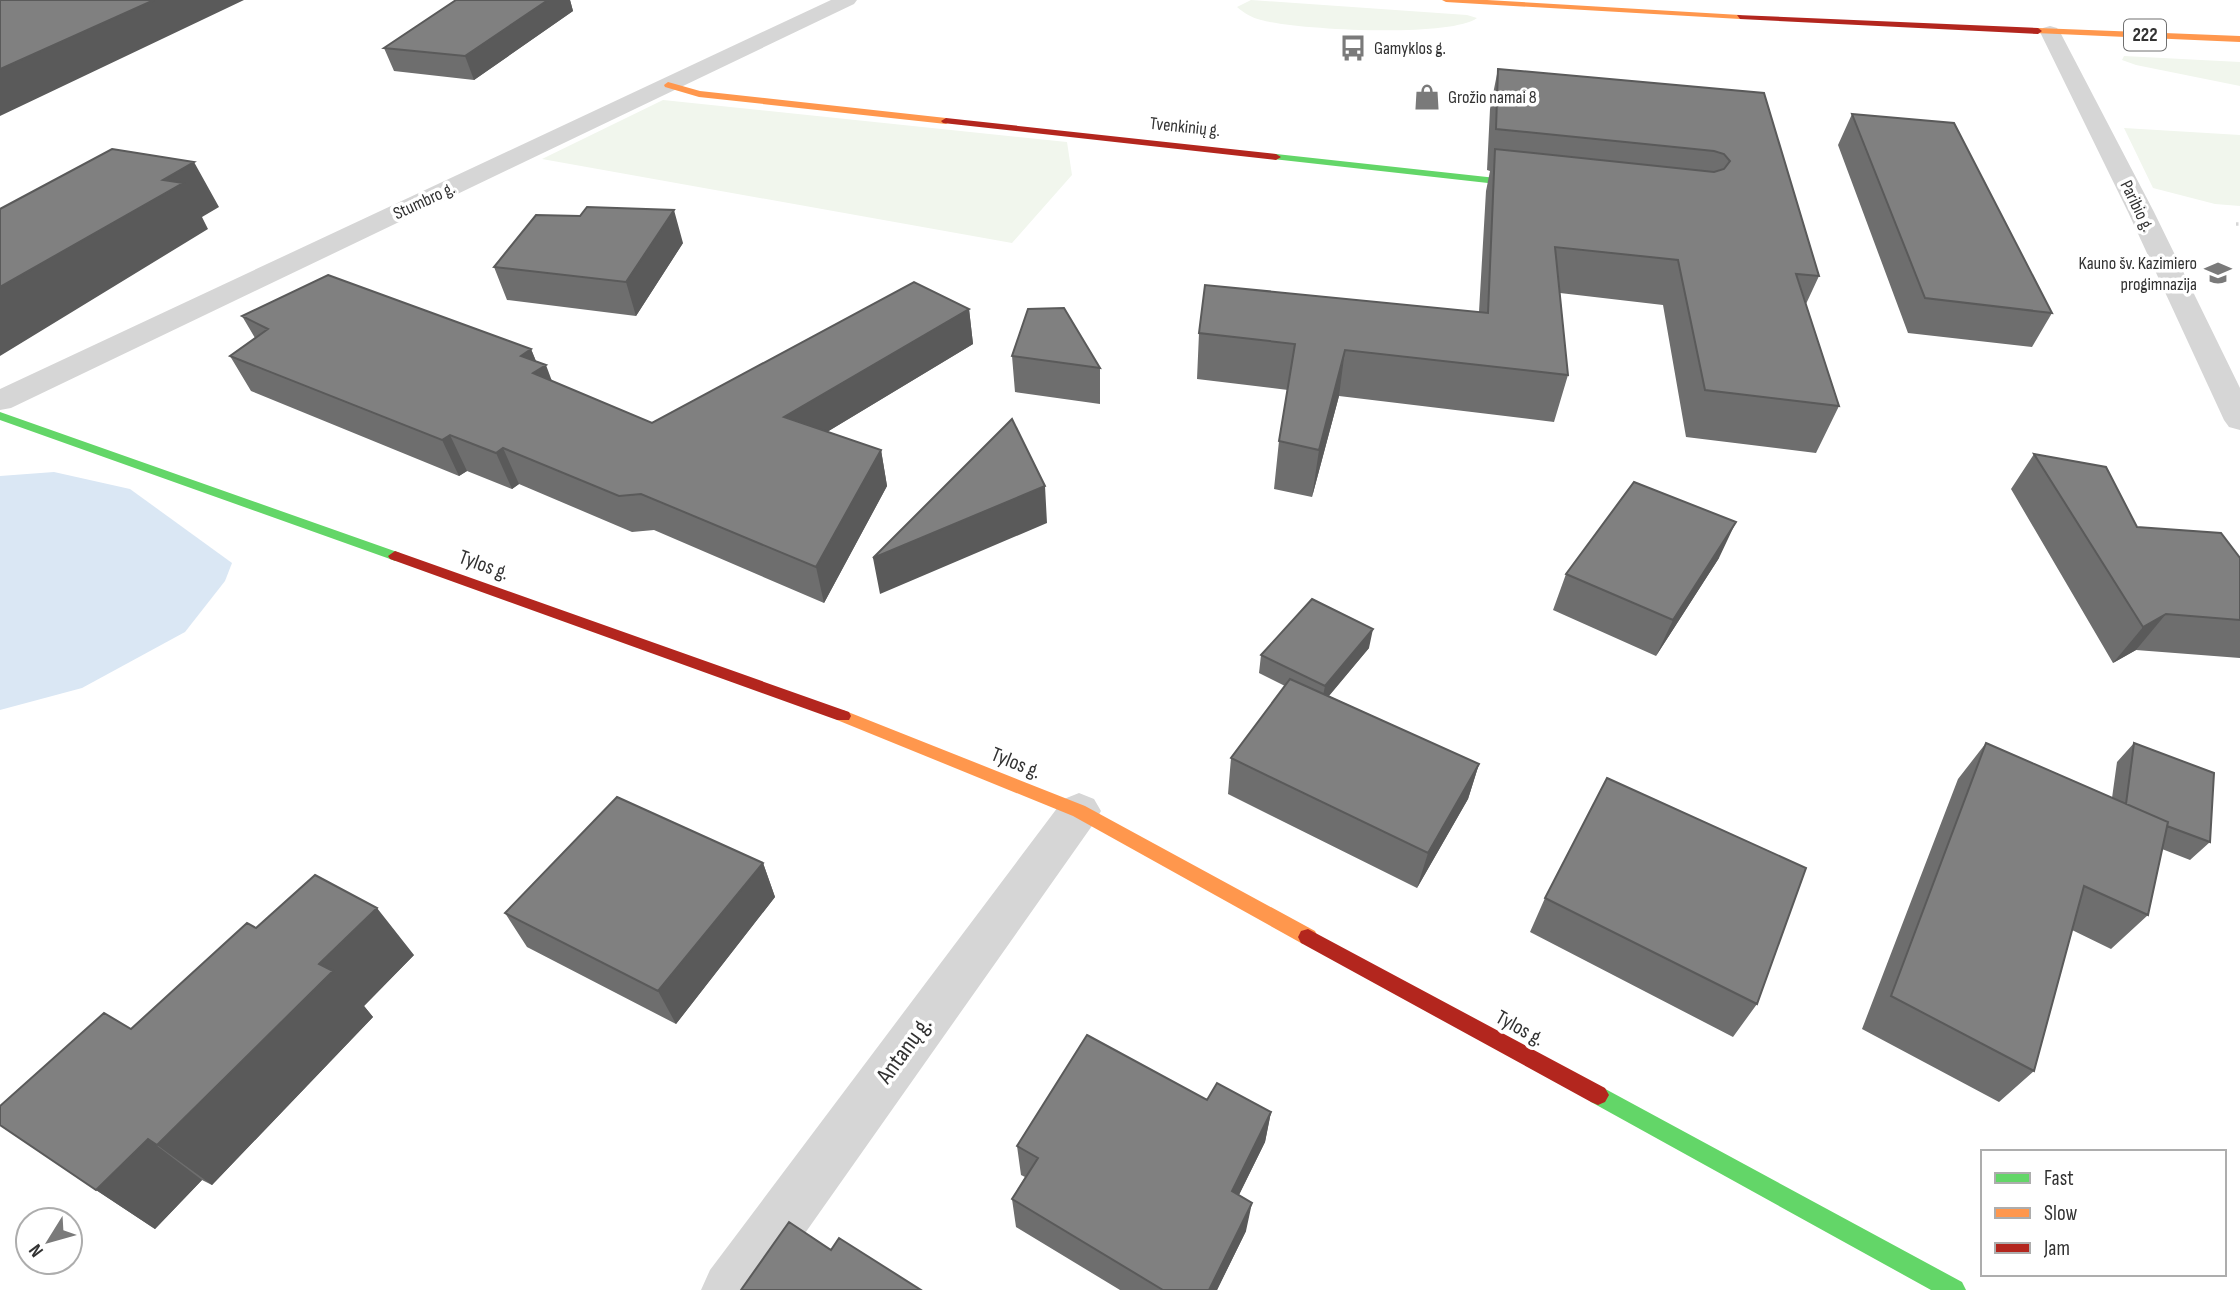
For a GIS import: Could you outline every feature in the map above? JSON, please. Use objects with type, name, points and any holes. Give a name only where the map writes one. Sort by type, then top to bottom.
[{"type":"street","name":"Stumbro g.","points":[[0,401],[847,0]]},
{"type":"street","name":"222","points":[[1446,0],[1678,16],[2240,39]]},
{"type":"street","name":"Paribio g.","points":[[2050,32],[2141,212],[2240,420]]},
{"type":"street","name":"Tvenkinių g.","points":[[668,85],[699,94],[1563,189]]},
{"type":"street","name":"Tylos g.","points":[[0,416],[802,700],[1079,811],[1954,1290]]},
{"type":"street","name":"Antanų g.","points":[[730,1290],[1079,811]]},
{"type":"shaded area","points":[[1251,0],[1467,15],[1477,18],[1461,24],[1406,30],[1306,27],[1258,19],[1237,7]]},
{"type":"shaded area","points":[[2124,56],[2240,62],[2240,86],[2136,65],[2122,60]]},
{"type":"shaded area","points":[[663,100],[1067,142],[1072,175],[1012,243],[542,159]]},
{"type":"shaded area","points":[[2124,128],[2240,135],[2240,206],[2215,204],[2153,188]]},
{"type":"shaded area","points":[[54,472],[130,489],[232,563],[225,581],[185,632],[82,688],[0,710],[0,476]]},
{"type":"building","points":[[0,0],[154,0],[0,69]]},
{"type":"building","points":[[456,0],[548,0],[465,56],[384,48]]},
{"type":"building","points":[[1498,69],[1764,93],[1819,276],[1796,274],[1839,406],[1705,390],[1678,260],[1555,247],[1568,375],[1345,350],[1319,450],[1279,441],[1295,344],[1199,333],[1205,285],[1488,313],[1495,149],[1714,172],[1724,169],[1730,161],[1724,154],[1714,151],[1496,129]]},
{"type":"building","points":[[1852,114],[1954,123],[2052,313],[1925,298]]},
{"type":"building","points":[[112,149],[194,162],[163,180],[183,183],[0,287],[0,209]]},
{"type":"building","points":[[587,207],[674,210],[626,282],[494,267],[536,215],[580,216]]},
{"type":"building","points":[[328,275],[531,349],[521,356],[546,365],[533,373],[652,423],[914,282],[969,309],[784,417],[881,450],[816,567],[641,494],[619,496],[503,448],[496,453],[450,435],[442,440],[230,356],[268,329],[242,316]]},
{"type":"building","points":[[1064,308],[1100,368],[1012,356],[1028,309]]},
{"type":"building","points":[[1012,419],[1045,486],[873,558]]},
{"type":"building","points":[[2034,454],[2106,467],[2137,527],[2221,533],[2240,558],[2240,620],[2166,614],[2143,627]]},
{"type":"building","points":[[1634,482],[1736,522],[1673,620],[1566,574]]},
{"type":"building","points":[[1312,599],[1373,629],[1325,686],[1261,655]]},
{"type":"building","points":[[1290,679],[1479,764],[1428,853],[1231,758]]},
{"type":"building","points":[[1986,743],[2168,822],[2148,915],[2084,886],[2034,1071],[1891,996]]},
{"type":"building","points":[[2134,743],[2214,773],[2210,842],[2167,826],[2168,822],[2126,804]]},
{"type":"building","points":[[1607,778],[1806,868],[1757,1004],[1545,898]]},
{"type":"building","points":[[617,797],[763,863],[658,991],[505,913]]},
{"type":"building","points":[[315,875],[377,908],[319,964],[333,971],[157,1145],[148,1139],[96,1190],[0,1125],[0,1106],[104,1013],[131,1029],[247,923],[256,928]]},
{"type":"building","points":[[1087,1035],[1207,1100],[1217,1083],[1271,1112],[1232,1191],[1252,1203],[1209,1290],[1163,1290],[1012,1199],[1038,1158],[1017,1146]]},
{"type":"building","points":[[789,1222],[831,1250],[839,1238],[921,1290],[741,1290]]},
{"type":"traffic: fast","points":[[1276,157],[1541,186]]},
{"type":"traffic: fast","points":[[0,416],[395,556]]},
{"type":"traffic: fast","points":[[1598,1095],[1954,1290]]},
{"type":"traffic: slow","points":[[1446,0],[1740,17]]},
{"type":"traffic: slow","points":[[2038,31],[2240,39]]},
{"type":"traffic: slow","points":[[668,85],[699,94],[946,121]]},
{"type":"traffic: slow","points":[[843,716],[1079,811],[1308,937]]},
{"type":"traffic: jam","points":[[1740,17],[2038,31]]},
{"type":"traffic: jam","points":[[946,121],[1276,157]]},
{"type":"traffic: jam","points":[[395,556],[843,716]]},
{"type":"traffic: jam","points":[[1308,937],[1598,1095]]},
{"type":"place","name":"Gamyklos g.","points":[[1353,48]]},
{"type":"place","name":"Grožio namai 8","points":[[1427,97]]},
{"type":"place","name":"Kauno šv. Kazimiero progimnazija","points":[[2218,273]]}]
